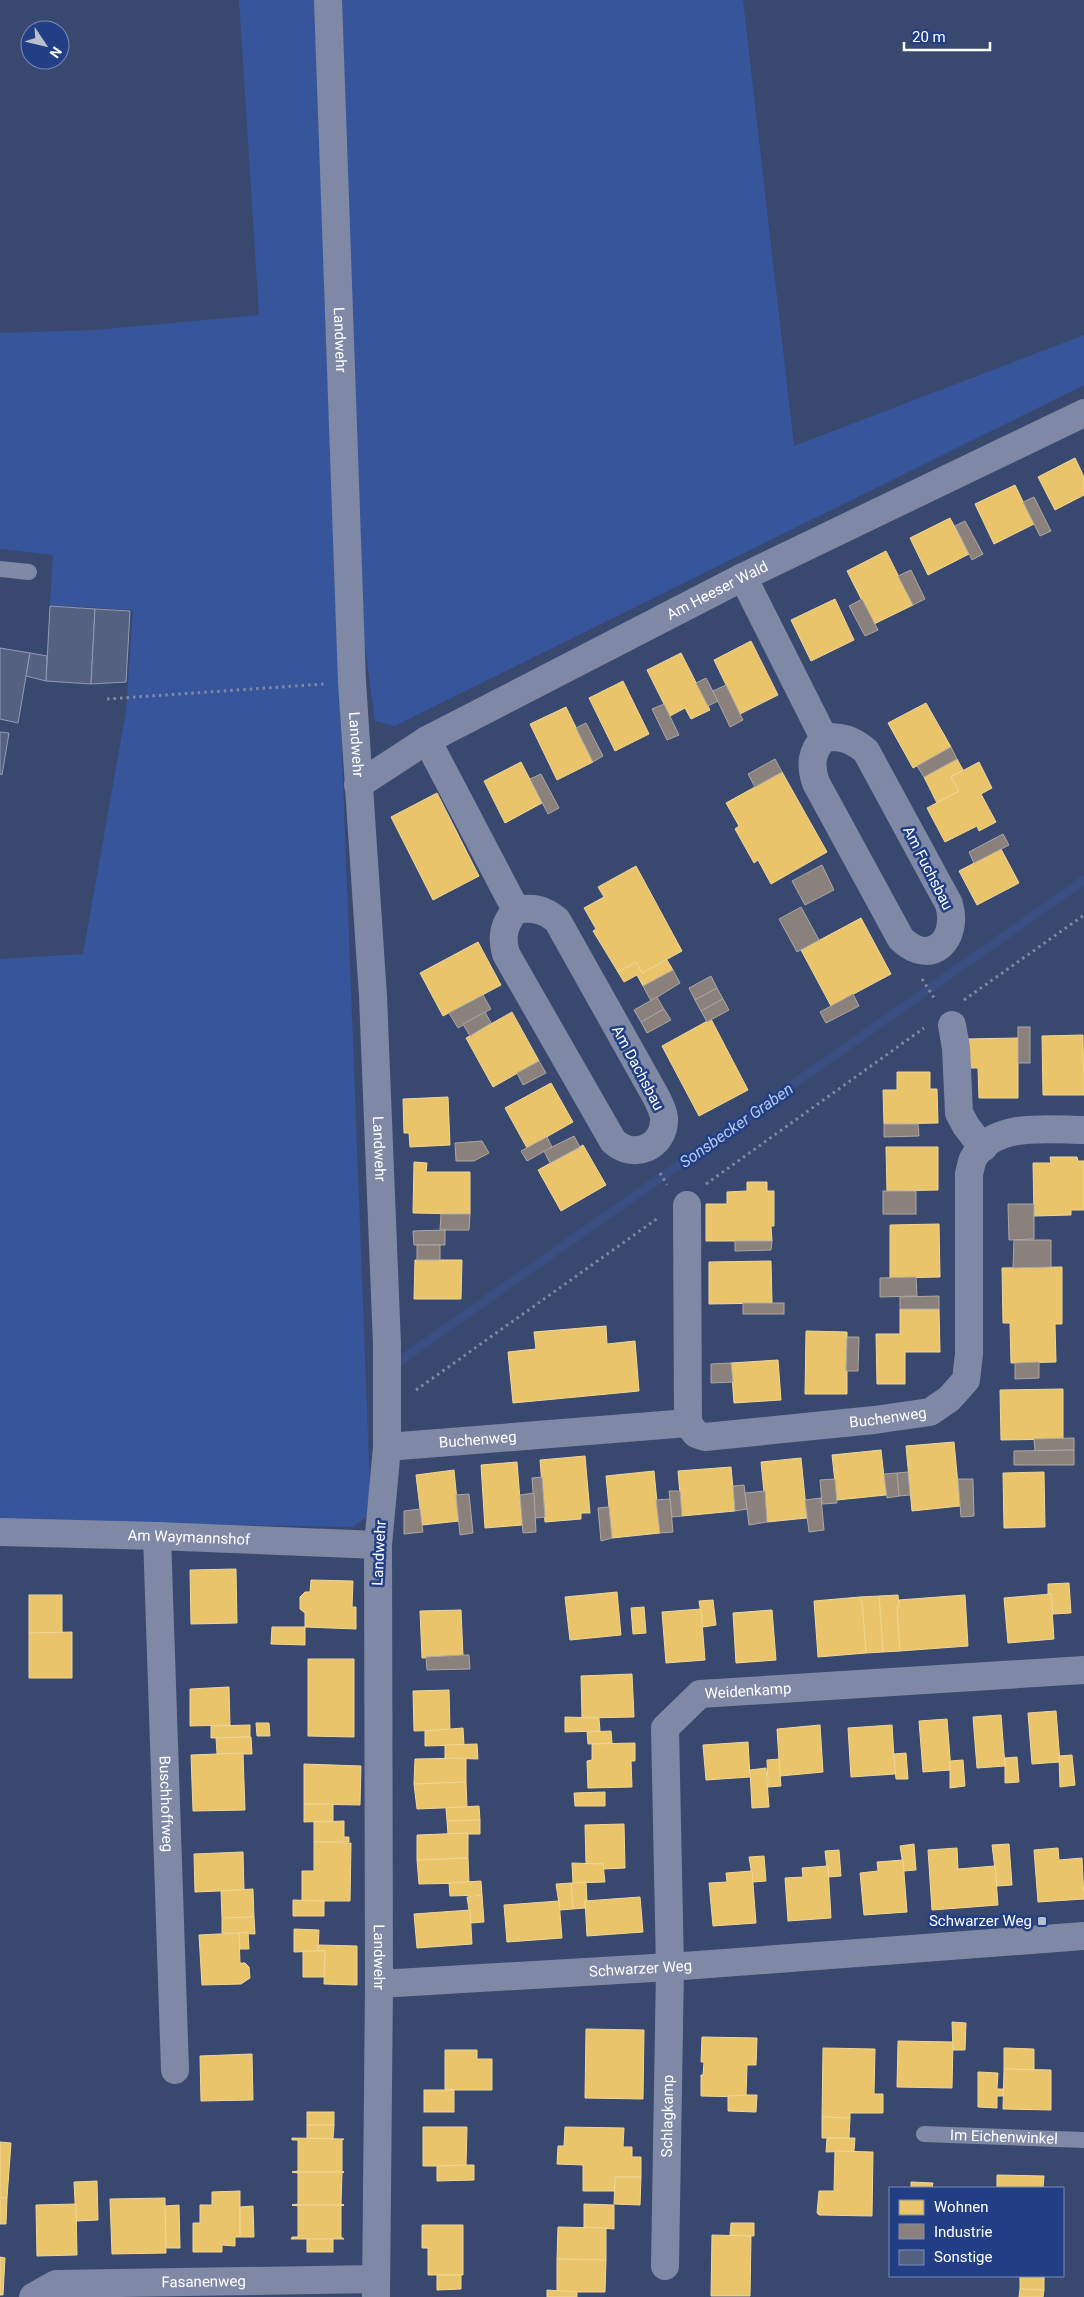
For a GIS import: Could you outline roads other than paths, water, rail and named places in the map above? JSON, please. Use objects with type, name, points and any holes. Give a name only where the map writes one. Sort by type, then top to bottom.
[{"type":"street","name":"Landwehr","points":[[328,0],[352,682],[373,996],[387,1345],[387,1447],[378,1545],[379,1984],[376,2288]]},
{"type":"street","name":"Am Heeser Wald","points":[[358,784],[427,740],[743,577],[1084,413]]},
{"type":"street","points":[[743,577],[824,738]]},
{"type":"street","name":"Am Fuchsbau","points":[[833,737],[850,740],[866,751],[949,904],[952,925],[944,942],[938,948],[921,950],[907,945],[901,940],[816,783],[813,774],[813,756],[824,738],[833,737]]},
{"type":"street","points":[[427,740],[516,910]]},
{"type":"street","name":"Am Dachsbau","points":[[536,908],[547,912],[557,920],[654,1093],[664,1118],[660,1136],[649,1148],[630,1150],[612,1141],[506,954],[503,934],[508,919],[516,910],[536,908]]},
{"type":"street","points":[[947,1018],[956,1048],[959,1113],[966,1126],[983,1148]]},
{"type":"street","name":"Buchenweg","points":[[387,1447],[688,1423],[696,1434],[705,1437],[874,1420],[930,1412],[949,1399],[966,1380],[969,1354],[969,1174],[973,1160],[993,1139],[1006,1134],[1025,1130],[1084,1130]]},
{"type":"street","points":[[687,1195],[688,1423]]},
{"type":"street","name":"Am Waymannshof","points":[[0,1532],[378,1545]]},
{"type":"street","name":"Buschhoffweg","points":[[157,1536],[175,2070]]},
{"type":"street","name":"Weidenkamp","points":[[670,1967],[665,1728],[700,1694],[749,1693],[1084,1670]]},
{"type":"street","name":"Schwarzer Weg","points":[[379,1984],[670,1967],[1084,1936]]},
{"type":"street","name":"Schlagkamp","points":[[664,2266],[670,1967]]},
{"type":"street","name":"Fasanenweg","points":[[33,2297],[56,2284],[376,2288]]},
{"type":"lane","points":[[0,569],[29,572]]},
{"type":"lane","name":"Im Eichenwinkel","points":[[924,2134],[1084,2140]]},
{"type":"waterway","name":"Sonsbecker Graben","points":[[391,1367],[1084,880]]},
{"type":"place","name":"Schwarzer Weg","points":[[1042,1921]]}]
